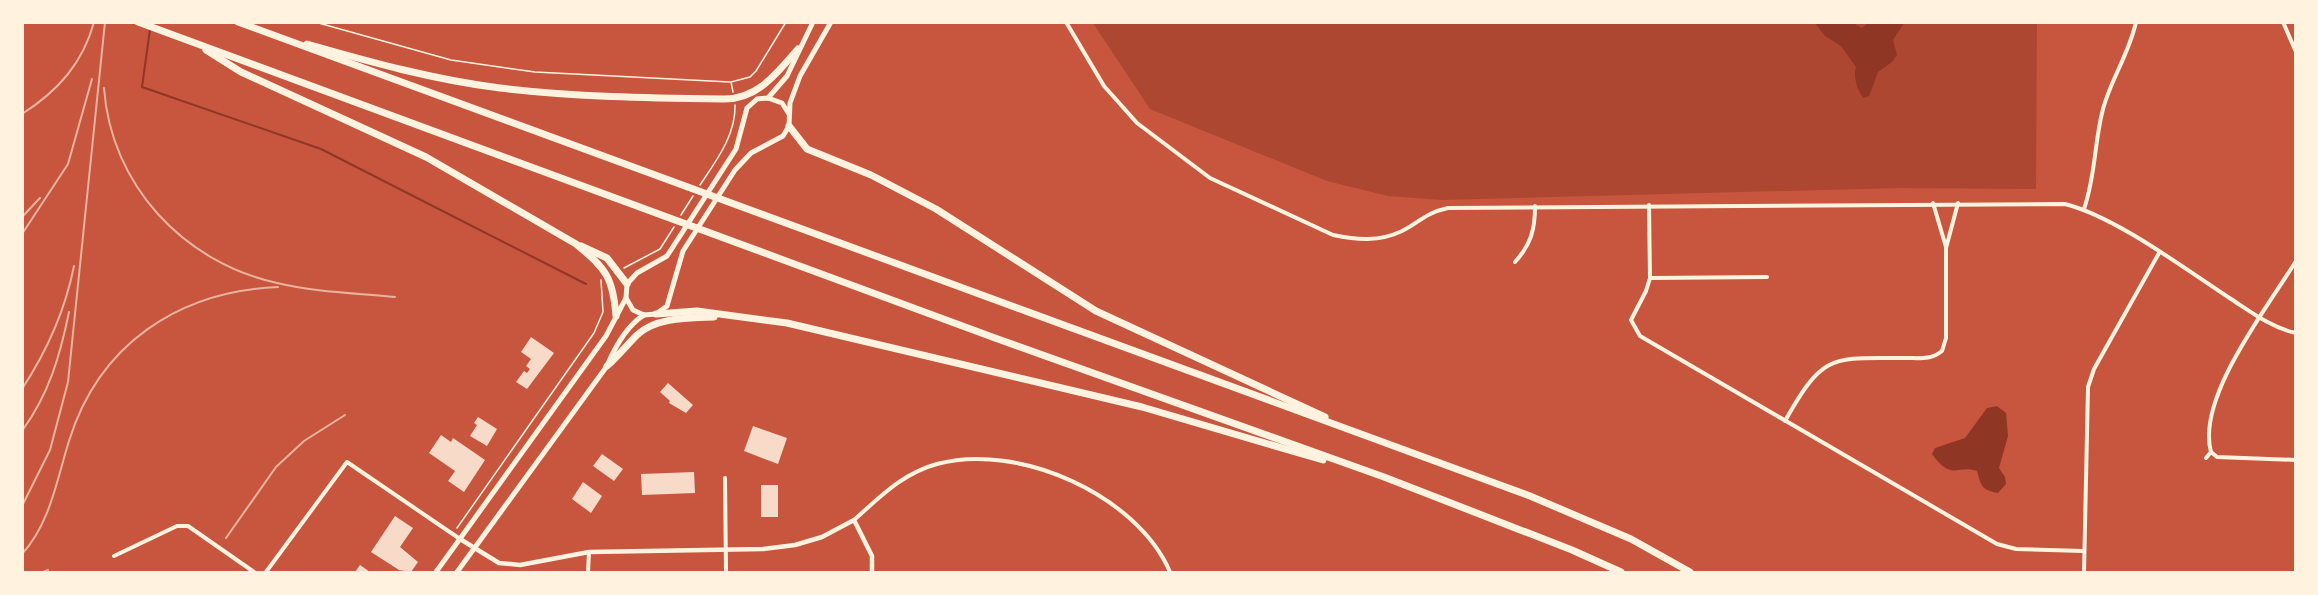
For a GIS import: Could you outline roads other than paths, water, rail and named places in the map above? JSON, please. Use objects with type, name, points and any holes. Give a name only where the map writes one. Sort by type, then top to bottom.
[{"type":"highway","points":[[138,22],[654,213],[1384,477],[1572,550],[1621,573]]},
{"type":"highway","points":[[237,22],[1581,516],[1631,539],[1690,573]]},
{"type":"highway","points":[[250,27],[363,59],[498,88],[620,97],[734,99],[748,95],[773,77],[798,49]]},
{"type":"highway","points":[[191,41],[241,72],[426,157],[576,244],[608,258],[627,284]]},
{"type":"highway","points":[[748,95],[757,99]]},
{"type":"highway","points":[[789,126],[807,149],[871,175],[936,209],[1096,311],[1356,432]]},
{"type":"highway","points":[[576,244],[594,259],[608,276],[614,290],[616,316]]},
{"type":"highway","points":[[657,314],[697,311],[787,323],[1142,407],[1384,477]]},
{"type":"highway","points":[[607,366],[638,334],[658,324],[690,318],[729,315]]},
{"type":"main road","points":[[768,98],[787,76],[798,49],[813,22]]},
{"type":"main road","points":[[626,298],[633,310],[644,315],[657,314],[667,306],[678,262],[689,240],[744,159],[778,141],[789,126],[789,114],[800,76],[831,22]]},
{"type":"main road","points":[[436,573],[606,336],[626,298],[627,284],[637,273],[667,256],[736,149],[746,111],[757,99],[768,98],[782,104],[789,114]]},
{"type":"main road","points":[[457,573],[607,366],[614,350],[629,328],[644,315]]},
{"type":"street","points":[[1066,22],[1104,86],[1137,123],[1210,178],[1333,235],[1354,240],[1388,236],[1403,230],[1430,212],[1448,208],[2046,203],[2084,209],[2159,253],[2261,318],[2295,333]]},
{"type":"street","points":[[2084,209],[2096,167],[2103,110],[2127,55],[2136,22]]},
{"type":"street","points":[[2283,22],[2295,52]]},
{"type":"street","points":[[1933,203],[1946,248]]},
{"type":"street","points":[[1785,421],[1805,386],[1829,364],[1855,358],[1927,358],[1942,351],[1946,338],[1946,248],[1958,203]]},
{"type":"street","points":[[1649,205],[1650,278],[1631,320],[1635,332],[1997,544],[2046,551],[2084,551]]},
{"type":"street","points":[[1515,262],[1528,247],[1533,234],[1535,206]]},
{"type":"street","points":[[2084,573],[2088,387],[2094,369],[2159,253]]},
{"type":"street","points":[[2211,452],[2208,434],[2217,392],[2295,261]]},
{"type":"street","points":[[1650,278],[1767,277]]},
{"type":"street","points":[[2205,458],[2211,452]]},
{"type":"street","points":[[2211,452],[2226,459],[2295,460]]},
{"type":"street","points":[[266,573],[347,462],[475,549],[509,566],[589,552],[795,545],[822,537],[854,520],[900,480],[927,467],[959,459],[1011,461],[1064,480],[1125,512],[1149,536],[1170,573]]},
{"type":"street","points":[[725,478],[726,573]]},
{"type":"street","points":[[854,520],[872,556],[872,573]]},
{"type":"street","points":[[114,556],[177,526],[188,526],[254,573]]},
{"type":"street","points":[[588,573],[589,552]]},
{"type":"waterway","points":[[151,22],[142,87],[321,149],[586,284]]},
{"type":"railway","points":[[22,114],[47,96],[67,75],[83,50],[94,22]]},
{"type":"railway","points":[[22,506],[50,450],[68,382],[105,22]]},
{"type":"railway","points":[[22,234],[68,164],[92,79]]},
{"type":"railway","points":[[104,88],[110,123],[121,156],[137,187],[158,214],[183,238],[211,257],[243,273],[277,283],[395,297]]},
{"type":"railway","points":[[22,217],[40,198]]},
{"type":"railway","points":[[22,389],[54,330],[66,299],[74,266]]},
{"type":"railway","points":[[22,554],[32,542],[46,515],[69,441],[83,407],[100,377],[122,351],[148,329],[176,312],[208,299],[242,291],[278,287]]},
{"type":"railway","points":[[22,431],[39,403],[52,374],[69,312]]},
{"type":"railway","points":[[226,538],[276,467],[304,441],[345,415]]},
{"type":"railway","points":[[43,572],[48,570]]}]
